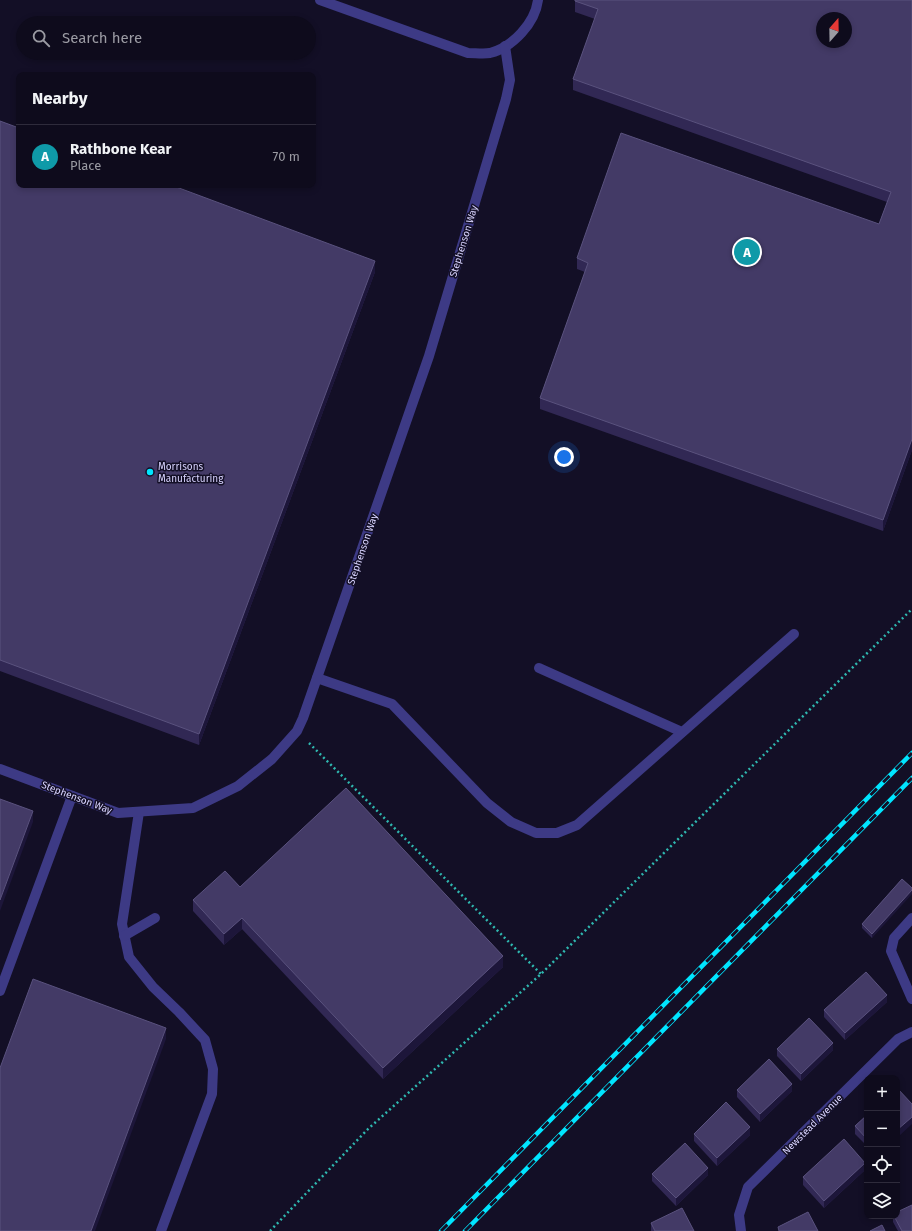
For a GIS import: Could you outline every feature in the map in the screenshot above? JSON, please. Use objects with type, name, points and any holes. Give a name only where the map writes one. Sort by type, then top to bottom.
[{"type":"street","points":[[320,0],[338,3],[468,53],[490,53],[512,42],[528,25],[537,8],[538,0]]},
{"type":"street","name":"Stephenson Way","points":[[0,768],[118,813],[193,808],[238,786],[272,759],[297,731],[317,678],[429,356],[506,99],[510,80],[505,46]]},
{"type":"street","points":[[317,678],[392,704],[487,803],[511,822],[536,833],[557,833],[577,825],[794,634]]},
{"type":"street","points":[[539,668],[682,732]]},
{"type":"street","points":[[0,991],[72,796]]},
{"type":"street","points":[[139,812],[122,924],[129,957],[153,988],[179,1012],[205,1040],[213,1069],[212,1094],[162,1231]]},
{"type":"street","points":[[124,936],[155,918]]},
{"type":"street","points":[[912,918],[894,938],[891,951],[912,999]]},
{"type":"street","name":"Newstead Avenue","points":[[740,1231],[739,1214],[748,1187],[898,1039],[912,1032]]},
{"type":"path","points":[[270,1231],[368,1129],[541,974],[912,609]]},
{"type":"path","points":[[297,731],[541,974]]},
{"type":"building","points":[[575,0],[912,0],[912,439],[883,520],[540,398],[588,263],[577,258],[621,133],[879,224],[891,192],[573,79],[598,9]]},
{"type":"building","name":"Morrisons Manufacturing","points":[[0,121],[16,127],[16,188],[179,188],[375,261],[199,734],[0,660]]},
{"type":"building","points":[[346,788],[503,956],[383,1068],[242,918],[224,934],[193,900],[225,871],[240,887]]},
{"type":"building","points":[[0,799],[33,811],[0,900]]},
{"type":"building","points":[[902,879],[912,888],[912,890],[872,934],[862,924]]},
{"type":"building","points":[[866,972],[887,995],[845,1033],[824,1010]]},
{"type":"building","points":[[33,979],[166,1028],[91,1231],[0,1231],[0,1068]]},
{"type":"building","points":[[809,1018],[833,1043],[801,1074],[777,1049]]},
{"type":"building","points":[[769,1059],[792,1084],[760,1114],[737,1090]]},
{"type":"building","points":[[900,1091],[912,1104],[912,1117],[900,1127]]},
{"type":"building","points":[[726,1102],[750,1127],[717,1158],[694,1134]]},
{"type":"building","points":[[864,1118],[864,1136],[855,1126]]},
{"type":"building","points":[[844,1139],[864,1162],[864,1164],[824,1201],[803,1177]]},
{"type":"building","points":[[685,1143],[708,1168],[676,1198],[652,1174]]},
{"type":"building","points":[[912,1205],[912,1231],[902,1231],[896,1219],[900,1219],[900,1211]]},
{"type":"building","points":[[682,1208],[694,1231],[655,1231],[651,1223]]},
{"type":"building","points":[[808,1212],[818,1231],[779,1231],[778,1227]]},
{"type":"building","points":[[882,1225],[885,1231],[870,1231]]},
{"type":"railway","points":[[441,1231],[912,753]]},
{"type":"railway","points":[[465,1231],[912,778]]},
{"type":"place","name":"Rathbone Kear","points":[[747,252]]},
{"type":"place","name":"Morrisons Manufacturing","points":[[150,472]]}]
